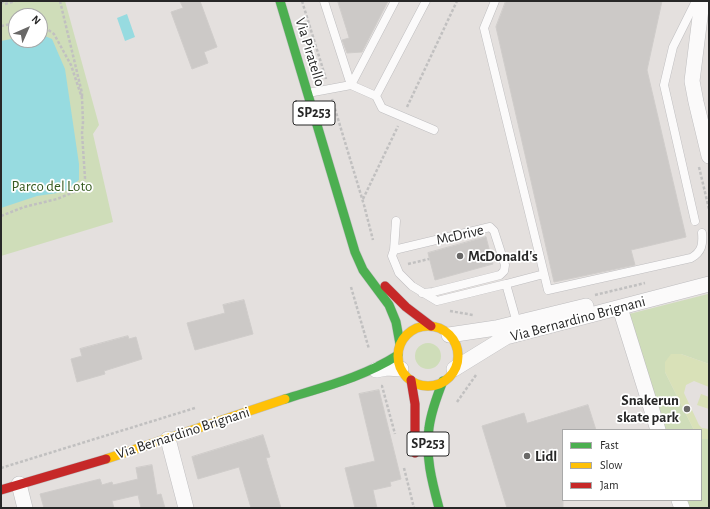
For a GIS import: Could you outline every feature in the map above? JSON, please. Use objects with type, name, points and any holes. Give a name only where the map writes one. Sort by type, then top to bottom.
[{"type":"main road","name":"Via Piratello","points":[[280,1],[355,252],[363,270],[389,305],[396,322],[400,344],[400,362]]},
{"type":"main road","name":"Via Piratello","points":[[347,226],[358,249],[377,277],[406,306],[431,326],[438,328],[449,336]]},
{"type":"main road","points":[[400,344],[405,336],[412,330],[422,326],[431,326]]},
{"type":"main road","points":[[449,336],[454,343],[457,352],[457,361],[454,369]]},
{"type":"main road","points":[[400,362],[411,380],[419,384],[427,385],[443,381]]},
{"type":"main road","name":"SP253","points":[[439,508],[428,461],[428,434],[434,405],[443,381],[454,369]]},
{"type":"main road","name":"Via Bernardino Brignani","points":[[1,490],[128,452],[364,373]]},
{"type":"main road","name":"SP253","points":[[411,380],[415,404],[415,461]]},
{"type":"street","points":[[702,1],[692,81],[709,156]]},
{"type":"street","name":"Via Bernardino Brignani","points":[[449,336],[496,328],[709,276]]},
{"type":"street","name":"Via Bernardino Brignani","points":[[454,369],[506,337],[709,284]]},
{"type":"street","points":[[620,308],[658,429]]},
{"type":"street","name":"Via Bernardino Brignani","points":[[364,373],[387,368],[400,362]]},
{"type":"street","points":[[168,439],[186,508]]},
{"type":"street","points":[[19,484],[25,508]]},
{"type":"lane","points":[[324,1],[351,85]]},
{"type":"lane","points":[[351,85],[395,1]]},
{"type":"lane","points":[[376,96],[426,1]]},
{"type":"lane","points":[[495,1],[484,28],[548,290],[691,258],[701,249],[702,233]]},
{"type":"lane","points":[[695,221],[664,85],[673,47],[696,1]]},
{"type":"lane","points":[[308,93],[351,85],[376,96],[382,108],[434,130]]},
{"type":"lane","points":[[396,222],[394,250],[392,256],[399,273],[412,286],[437,301],[544,274]]},
{"type":"lane","name":"McDrive","points":[[394,250],[490,227],[494,230],[505,265],[504,271],[500,275],[433,292],[422,293]]},
{"type":"lane","points":[[506,284],[517,323]]},
{"type":"path","points":[[1,1],[5,4],[15,1]]},
{"type":"path","points":[[1,216],[24,207],[57,199],[74,192],[82,187],[85,178],[82,132],[82,93],[60,1]]},
{"type":"path","points":[[362,200],[403,117],[457,1]]},
{"type":"path","points":[[48,30],[54,34],[70,65],[82,98]]},
{"type":"path","points":[[402,262],[407,264],[429,259]]},
{"type":"path","points":[[454,406],[478,372]]},
{"type":"path","points":[[1,468],[196,408]]},
{"type":"green space","name":"Parco del Loto","points":[[1,1],[65,1],[99,125],[93,134],[113,222],[1,256]]},
{"type":"green space","points":[[708,294],[709,364],[681,354],[665,372],[694,429],[665,429],[629,314]]},
{"type":"green space","points":[[428,343],[437,347],[441,356],[437,365],[428,369],[419,365],[415,356],[419,347]]},
{"type":"green space","name":"Snakerun skate park","points":[[671,354],[681,354],[709,364],[709,387],[694,381],[686,385],[684,393],[699,425],[702,428],[709,429],[709,439],[702,439],[702,429],[694,429],[665,372],[665,362]]},
{"type":"green space","points":[[701,394],[709,397],[709,409],[697,405]]},
{"type":"green space","points":[[702,439],[709,439],[709,508],[689,508],[686,501],[702,501]]},
{"type":"water","points":[[127,14],[135,37],[125,41],[117,18]]},
{"type":"water","points":[[48,37],[52,39],[65,69],[79,164],[79,180],[64,192],[37,196],[1,208],[1,41],[8,40],[8,48],[48,48]]},
{"type":"building","points":[[180,1],[200,1],[217,47],[204,52],[208,63],[192,69],[171,12],[183,8]]},
{"type":"building","points":[[338,1],[388,1],[362,52],[347,53],[342,40],[349,38]]},
{"type":"building","points":[[506,1],[662,1],[647,70],[686,237],[631,250],[635,265],[554,282],[496,27]]},
{"type":"building","name":"McDonald's","points":[[486,237],[493,264],[435,280],[428,253]]},
{"type":"building","points":[[244,300],[253,334],[195,350],[187,323],[225,313],[223,305]]},
{"type":"building","points":[[128,336],[129,339],[136,337],[142,359],[104,371],[105,374],[77,382],[71,359],[82,356],[80,349]]},
{"type":"building","points":[[379,390],[401,479],[390,482],[391,486],[373,490],[377,508],[355,508],[345,468],[375,461],[359,394]]},
{"type":"building","name":"Lidl","points":[[588,405],[596,429],[562,429],[563,508],[507,508],[482,426],[524,413],[527,423]]},
{"type":"building","points":[[263,435],[270,457],[266,458],[281,508],[251,508],[239,467],[198,479],[192,457]]},
{"type":"building","points":[[152,465],[157,495],[161,494],[165,508],[141,508],[138,495],[112,501],[114,508],[44,508],[40,494],[100,479],[102,485],[112,482],[113,485],[138,479],[136,468]]},
{"type":"traffic: fast","points":[[280,1],[355,252],[363,270],[389,305],[396,322],[400,344]]},
{"type":"traffic: fast","points":[[285,399],[328,386],[357,375],[385,363],[398,355]]},
{"type":"traffic: fast","points":[[439,508],[430,468],[428,438],[436,398],[443,381]]},
{"type":"traffic: slow","points":[[428,326],[444,331],[449,335],[453,340],[458,356],[453,372],[449,377],[444,381],[428,386],[412,381],[407,377],[403,372],[398,356],[403,340],[407,335],[412,331],[428,326]]},
{"type":"traffic: slow","points":[[106,459],[285,399]]},
{"type":"traffic: jam","points":[[385,286],[406,307],[431,326]]},
{"type":"traffic: jam","points":[[411,380],[415,404],[415,453]]},
{"type":"traffic: jam","points":[[1,490],[106,459]]},
{"type":"place","name":"McDonald's","points":[[460,256]]},
{"type":"place","name":"Snakerun skate park","points":[[687,409]]},
{"type":"place","name":"Lidl","points":[[527,456]]}]
